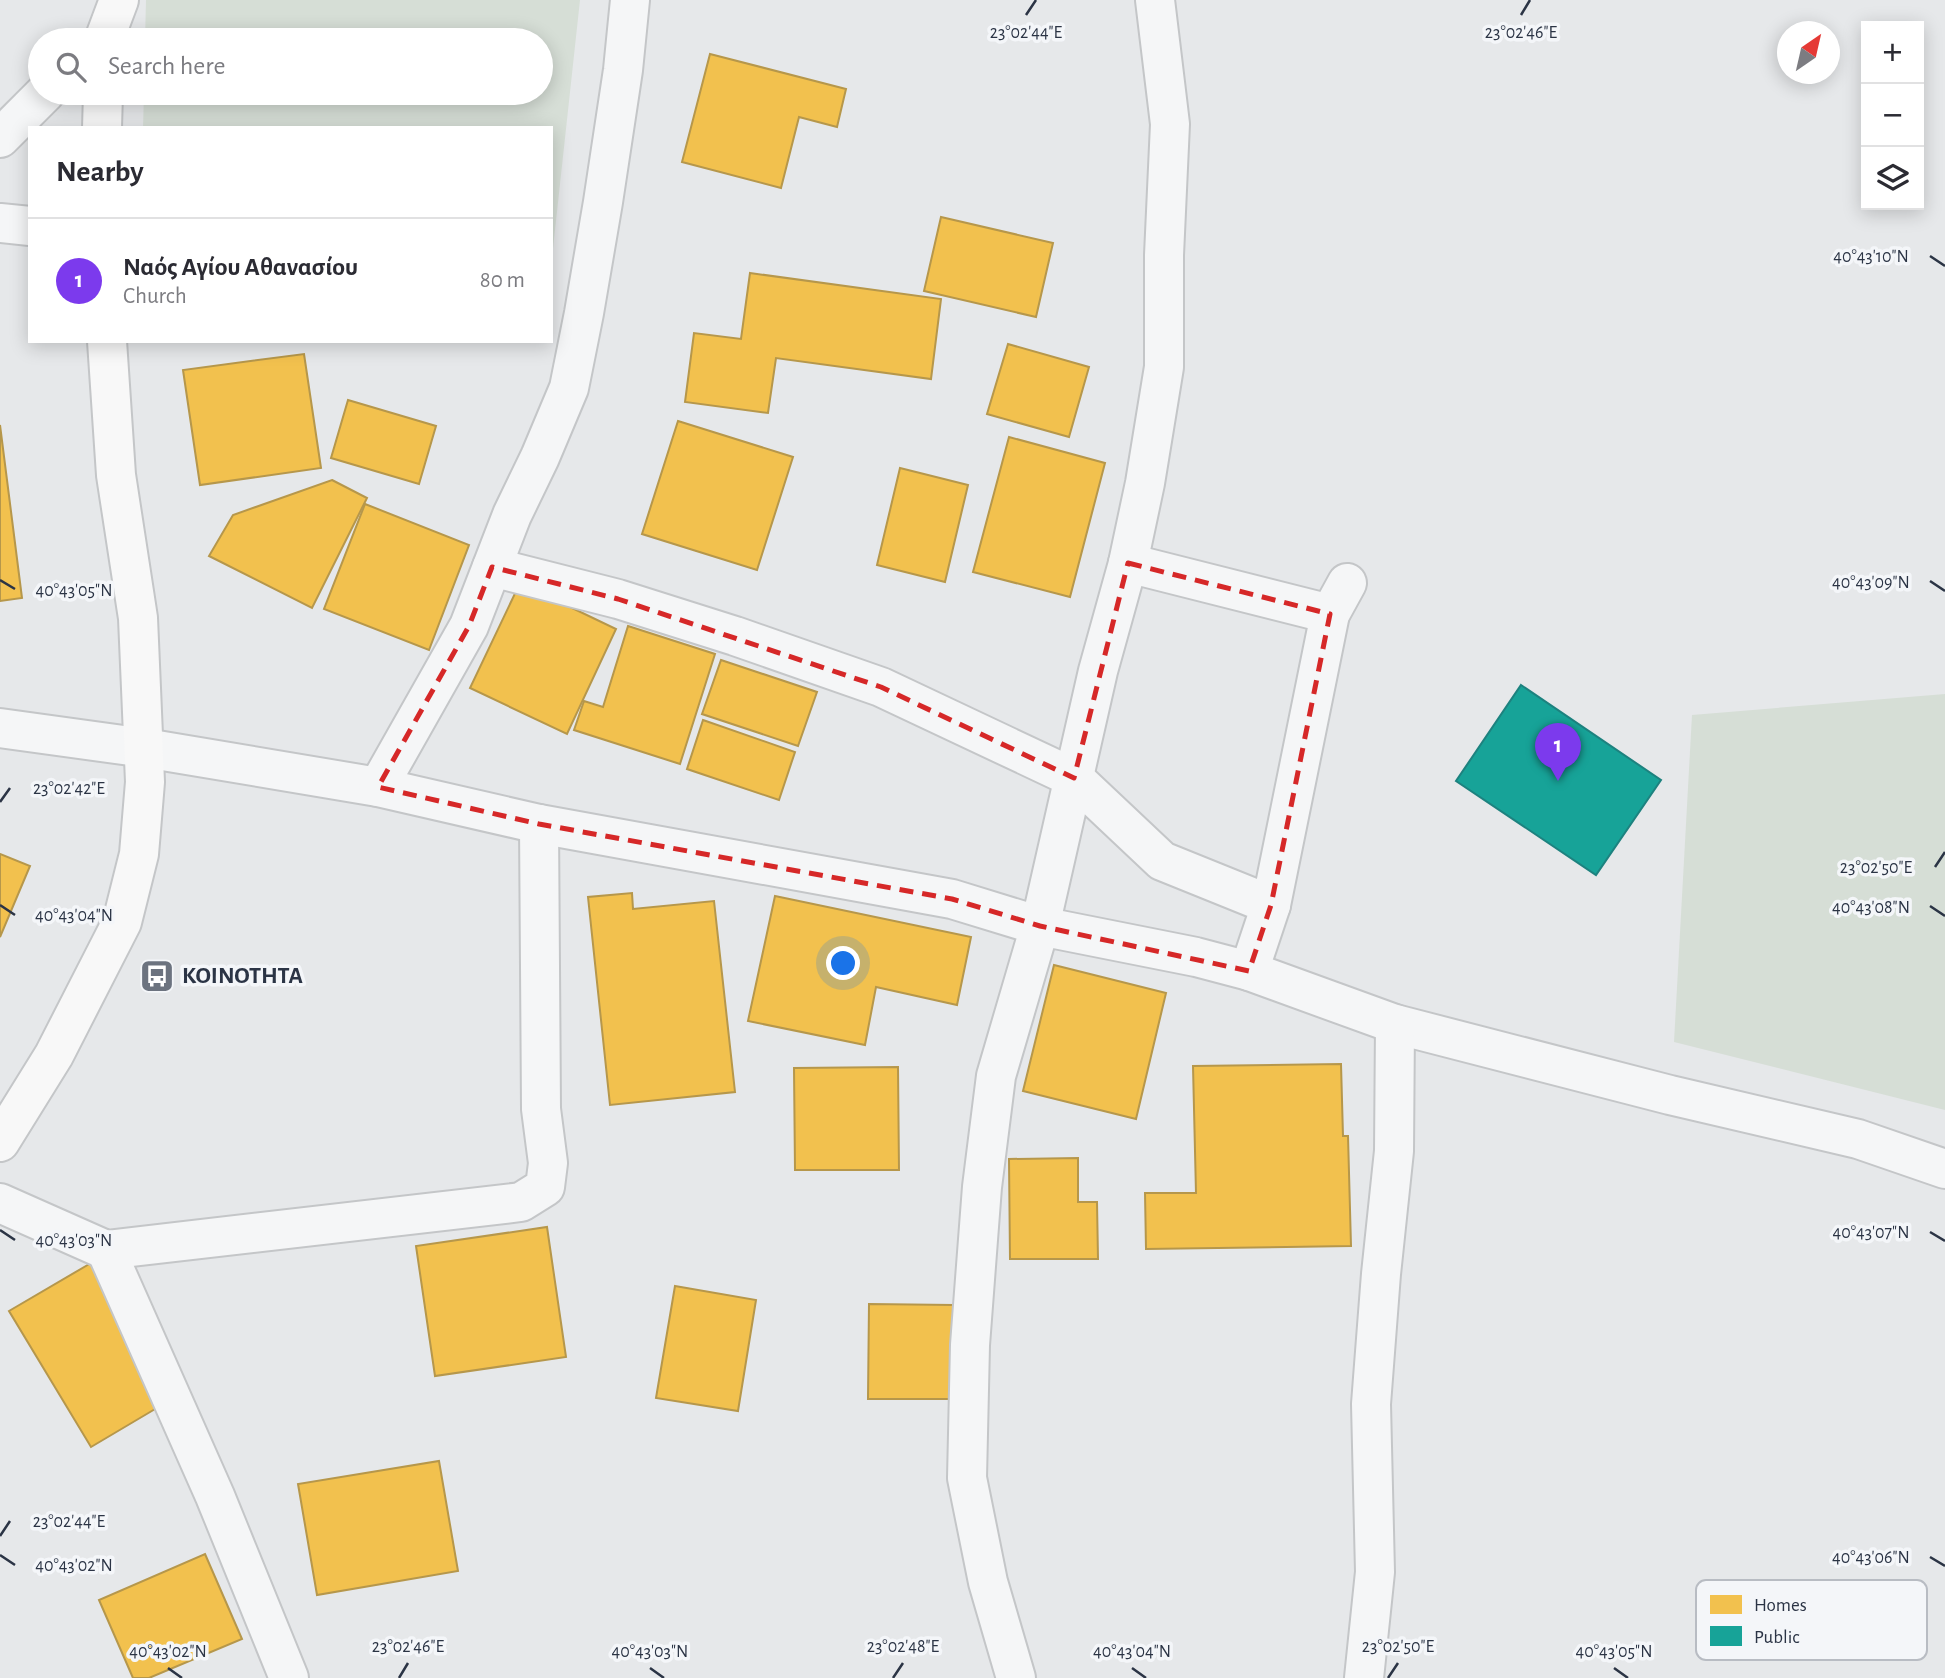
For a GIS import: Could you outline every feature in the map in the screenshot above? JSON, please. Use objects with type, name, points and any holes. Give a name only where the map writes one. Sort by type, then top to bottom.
[{"type":"street","points":[[107,28],[119,0]]},
{"type":"street","points":[[378,787],[469,626],[512,515],[569,388],[607,175],[623,70],[629,0]]},
{"type":"street","points":[[1016,1678],[988,1581],[967,1478],[970,1345],[982,1187],[996,1076],[1040,926],[1098,671],[1128,563],[1145,483],[1164,367],[1164,255],[1170,124],[1155,0]]},
{"type":"street","points":[[0,138],[33,105]]},
{"type":"street","points":[[102,126],[103,105]]},
{"type":"street","points":[[0,223],[28,226]]},
{"type":"street","points":[[0,1142],[54,1055],[122,922],[139,855],[145,748],[138,618],[116,475],[107,343]]},
{"type":"street","points":[[1128,563],[1339,598],[1271,905],[1249,971]]},
{"type":"street","points":[[492,567],[618,599],[881,687],[1074,778],[1162,861],[1271,905]]},
{"type":"street","points":[[0,728],[145,748],[378,787],[539,824],[951,899],[1040,926],[1196,957],[1249,971],[1395,1024],[1670,1095],[1858,1139],[1945,1169]]},
{"type":"street","points":[[0,1203],[106,1250],[521,1202],[545,1187],[548,1163],[541,1109],[539,824]]},
{"type":"street","points":[[1364,1678],[1375,1572],[1371,1405],[1394,1150],[1395,1024]]},
{"type":"street","points":[[106,1250],[215,1496],[289,1678]]},
{"type":"highlighted area","points":[[1128,563],[1330,614],[1271,905],[1249,971],[1040,926],[952,899],[539,824],[378,787],[469,626],[492,567],[618,599],[881,687],[1074,778]]},
{"type":"shaded area","points":[[146,0],[580,0],[553,249],[553,126],[143,126],[144,105],[553,105],[553,28],[145,28]]},
{"type":"shaded area","points":[[1945,694],[1945,1110],[1674,1042],[1692,715]]},
{"type":"building: Homes","points":[[710,54],[846,89],[837,127],[799,117],[781,188],[682,162]]},
{"type":"building: Homes","points":[[941,217],[1053,243],[1036,317],[924,291]]},
{"type":"building: Homes","points":[[750,273],[941,299],[931,379],[776,358],[768,413],[685,402],[694,333],[741,339]]},
{"type":"building: Homes","points":[[1008,344],[1089,367],[1069,437],[987,414]]},
{"type":"building: Homes","points":[[304,354],[321,468],[200,485],[183,370]]},
{"type":"building: Homes","points":[[348,400],[436,426],[419,484],[331,458]]},
{"type":"building: Homes","points":[[678,421],[793,457],[757,570],[642,534]]},
{"type":"building: Homes","points":[[0,425],[22,598],[0,601]]},
{"type":"building: Homes","points":[[1009,437],[1105,463],[1070,597],[973,572]]},
{"type":"building: Homes","points":[[900,468],[968,485],[945,582],[877,565]]},
{"type":"building: Homes","points":[[332,480],[367,498],[312,608],[209,556],[233,515]]},
{"type":"building: Homes","points":[[365,504],[469,545],[429,650],[324,609]]},
{"type":"building: Homes","points":[[520,583],[616,629],[567,734],[470,688]]},
{"type":"building: Homes","points":[[628,626],[715,654],[680,764],[574,730],[584,701],[603,707]]},
{"type":"building: Homes","points":[[721,660],[817,692],[798,746],[702,714]]},
{"type":"building: Homes","points":[[703,720],[795,752],[779,800],[687,769]]},
{"type":"building: Homes","points":[[0,854],[30,866],[0,937]]},
{"type":"building: Homes","points":[[632,893],[633,909],[714,901],[735,1092],[610,1105],[588,897]]},
{"type":"building: Homes","points":[[775,896],[971,937],[957,1005],[876,987],[865,1045],[748,1021]]},
{"type":"building: Homes","points":[[1054,965],[1166,993],[1136,1119],[1023,1091]]},
{"type":"building: Homes","points":[[1341,1064],[1343,1136],[1348,1136],[1351,1246],[1146,1249],[1145,1193],[1196,1193],[1193,1066]]},
{"type":"building: Homes","points":[[898,1067],[899,1170],[795,1170],[794,1068]]},
{"type":"building: Homes","points":[[1078,1158],[1078,1202],[1097,1202],[1098,1259],[1010,1259],[1009,1159]]},
{"type":"building: Homes","points":[[547,1227],[566,1357],[435,1376],[416,1246]]},
{"type":"building: Homes","points":[[91,1263],[172,1399],[91,1447],[9,1311]]},
{"type":"building: Homes","points":[[675,1286],[756,1300],[738,1411],[656,1398]]},
{"type":"building: Homes","points":[[869,1304],[953,1305],[952,1399],[868,1399]]},
{"type":"building: Homes","points":[[439,1461],[458,1571],[317,1595],[298,1484]]},
{"type":"building: Homes","points":[[205,1554],[242,1639],[149,1678],[133,1678],[99,1600]]},
{"type":"building: Public","points":[[1521,685],[1661,780],[1596,875],[1456,781]]},
{"type":"place","name":"Ναός Αγίου Αθανασίου","points":[[1558,781]]},
{"type":"place","name":"ΚΟΙΝΟΤΗΤΑ","points":[[157,976]]}]
